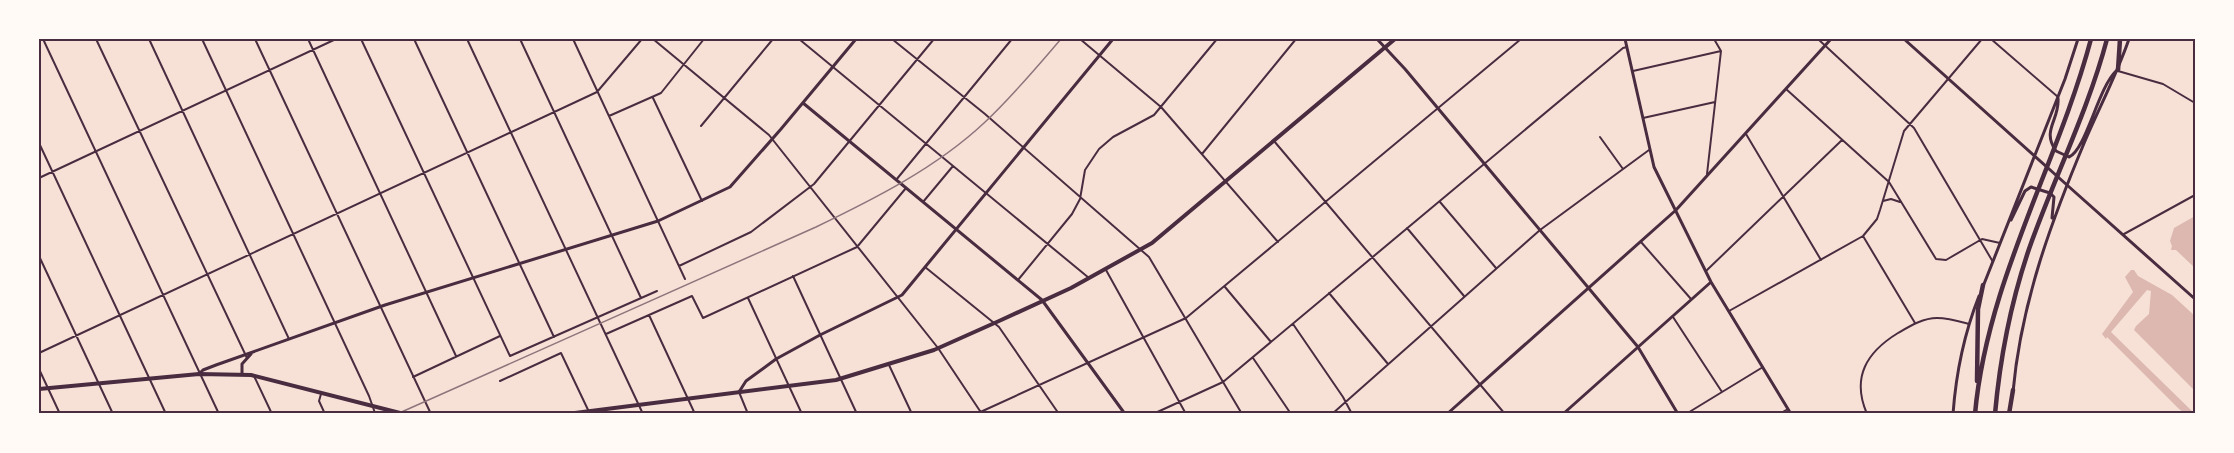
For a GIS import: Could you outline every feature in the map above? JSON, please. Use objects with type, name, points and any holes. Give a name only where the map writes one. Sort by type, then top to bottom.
[{"type":"highway","points":[[1975,414],[1993,314],[2009,264],[2066,120],[2091,39]]},
{"type":"highway","points":[[1995,414],[2007,327],[2030,247],[2086,104],[2107,39]]},
{"type":"highway","points":[[2118,70],[2120,39]]},
{"type":"highway","points":[[1975,414],[1978,312],[1983,285]]},
{"type":"highway","points":[[2010,414],[2013,390]]},
{"type":"main road","points":[[567,414],[589,413],[841,378],[938,348],[994,323],[1089,278],[1152,243],[1395,39]]},
{"type":"main road","points":[[39,389],[200,374],[253,375],[404,414]]},
{"type":"street","points":[[43,39],[219,414]]},
{"type":"street","points":[[96,39],[246,356]]},
{"type":"street","points":[[149,39],[289,339]]},
{"type":"street","points":[[202,39],[335,323],[374,413]]},
{"type":"street","points":[[255,39],[430,414]]},
{"type":"street","points":[[308,39],[456,356]]},
{"type":"street","points":[[39,178],[336,39]]},
{"type":"street","points":[[361,39],[510,356],[657,291]]},
{"type":"street","points":[[414,39],[554,337]]},
{"type":"street","points":[[467,39],[643,414]]},
{"type":"street","points":[[520,39],[641,298]]},
{"type":"street","points":[[573,39],[685,279]]},
{"type":"street","points":[[39,353],[597,92],[642,39]]},
{"type":"street","points":[[652,39],[772,139],[938,348],[983,413]]},
{"type":"street","points":[[609,116],[661,93],[704,39]]},
{"type":"street","points":[[701,126],[773,39]]},
{"type":"street","points":[[799,39],[1089,278]]},
{"type":"street","points":[[200,374],[203,370],[381,307],[658,221],[730,187],[856,39]]},
{"type":"street","points":[[892,39],[1024,147],[1080,199],[1149,257],[1242,414]]},
{"type":"street","points":[[679,266],[751,232],[810,187],[934,39]]},
{"type":"street","points":[[896,180],[1012,39]]},
{"type":"street","points":[[1080,39],[1161,107],[1278,242]]},
{"type":"street","points":[[748,414],[739,392],[746,381],[776,360],[820,335],[898,298],[1113,39]]},
{"type":"street","points":[[1018,280],[1064,226],[1080,199],[1085,170],[1099,149],[1113,137],[1154,115],[1217,39]]},
{"type":"street","points":[[1202,154],[1296,39]]},
{"type":"street","points":[[1377,39],[1438,108],[1638,347],[1678,414]]},
{"type":"street","points":[[976,414],[983,413],[1186,318],[1521,39]]},
{"type":"street","points":[[1626,39],[1654,167],[1711,282],[1791,414]]},
{"type":"street","points":[[1706,177],[1721,51],[1714,39]]},
{"type":"street","points":[[1818,39],[1910,123],[1993,262]]},
{"type":"street","points":[[1447,414],[1676,210],[1831,39]]},
{"type":"street","points":[[1904,39],[2195,298]]},
{"type":"street","points":[[1729,310],[1863,236],[1877,219],[1904,131],[1982,39]]},
{"type":"street","points":[[1991,39],[2058,97],[2058,107],[2049,137],[2056,152],[2067,157],[2077,151],[2110,78],[2118,70]]},
{"type":"street","points":[[1953,414],[1957,373],[1969,324],[2058,97],[2078,39]]},
{"type":"street","points":[[2013,390],[2027,304],[2051,226],[2129,39]]},
{"type":"street","points":[[575,45],[579,40]]},
{"type":"street","points":[[1154,414],[1223,382],[1484,163],[1627,47]]},
{"type":"street","points":[[1632,72],[1721,51]]},
{"type":"street","points":[[2118,70],[2163,84],[2195,103]]},
{"type":"street","points":[[1786,89],[1889,182],[1934,256],[1940,261],[1947,260],[1981,239],[1987,238],[2000,243]]},
{"type":"street","points":[[653,98],[702,201]]},
{"type":"street","points":[[1642,118],[1715,102]]},
{"type":"street","points":[[803,103],[1042,301],[1125,414]]},
{"type":"street","points":[[1746,134],[1821,260]]},
{"type":"street","points":[[1600,137],[1623,169]]},
{"type":"street","points":[[1706,271],[1842,140]]},
{"type":"street","points":[[1274,141],[1505,414]]},
{"type":"street","points":[[39,143],[166,414]]},
{"type":"street","points":[[1332,414],[1540,230],[1649,150]]},
{"type":"street","points":[[923,202],[952,165]]},
{"type":"street","points":[[2007,225],[2025,191],[2032,187],[2054,197],[2051,226]]},
{"type":"street","points":[[606,334],[692,296],[703,318],[857,247],[906,188]]},
{"type":"street","points":[[2123,234],[2195,195]]},
{"type":"street","points":[[1883,201],[1891,199],[1902,203]]},
{"type":"street","points":[[1439,201],[1496,268]]},
{"type":"street","points":[[1407,228],[1464,296]]},
{"type":"street","points":[[1863,236],[1916,323]]},
{"type":"street","points":[[1641,242],[1691,299]]},
{"type":"street","points":[[39,256],[113,414]]},
{"type":"street","points":[[925,267],[999,327],[1059,414]]},
{"type":"street","points":[[1105,269],[1186,414]]},
{"type":"street","points":[[793,276],[857,414]]},
{"type":"street","points":[[1563,414],[1711,282]]},
{"type":"street","points":[[1224,286],[1271,342]]},
{"type":"street","points":[[1329,293],[1388,364]]},
{"type":"street","points":[[748,298],[802,414]]},
{"type":"street","points":[[649,315],[695,414]]},
{"type":"street","points":[[1673,316],[1722,392]]},
{"type":"street","points":[[1867,414],[1861,388],[1867,363],[1882,344],[1916,323],[1939,318],[1969,324]]},
{"type":"street","points":[[1293,324],[1352,414]]},
{"type":"street","points":[[413,376],[500,336]]},
{"type":"street","points":[[500,381],[561,353],[589,413]]},
{"type":"street","points":[[242,375],[242,364],[246,356]]},
{"type":"street","points":[[1253,358],[1291,414]]},
{"type":"street","points":[[888,363],[912,414]]},
{"type":"street","points":[[1686,414],[1763,367]]},
{"type":"street","points":[[39,369],[60,414]]},
{"type":"street","points":[[253,375],[272,414]]},
{"type":"street","points":[[321,393],[319,401],[325,414]]},
{"type":"street","points":[[1779,414],[1788,409]]},
{"type":"shaded area","points":[[2195,216],[2195,268],[2176,250],[2171,250],[2170,241],[2174,228]]},
{"type":"shaded area","points":[[2131,270],[2172,295],[2195,316],[2195,391],[2134,330],[2149,314],[2151,291],[2147,290],[2111,332],[2195,414],[2186,414],[2179,409],[2102,334],[2133,292],[2125,277]]},
{"type":"railway","points":[[397,414],[816,227],[904,181],[946,154],[984,123],[1014,93],[1061,39]]}]
